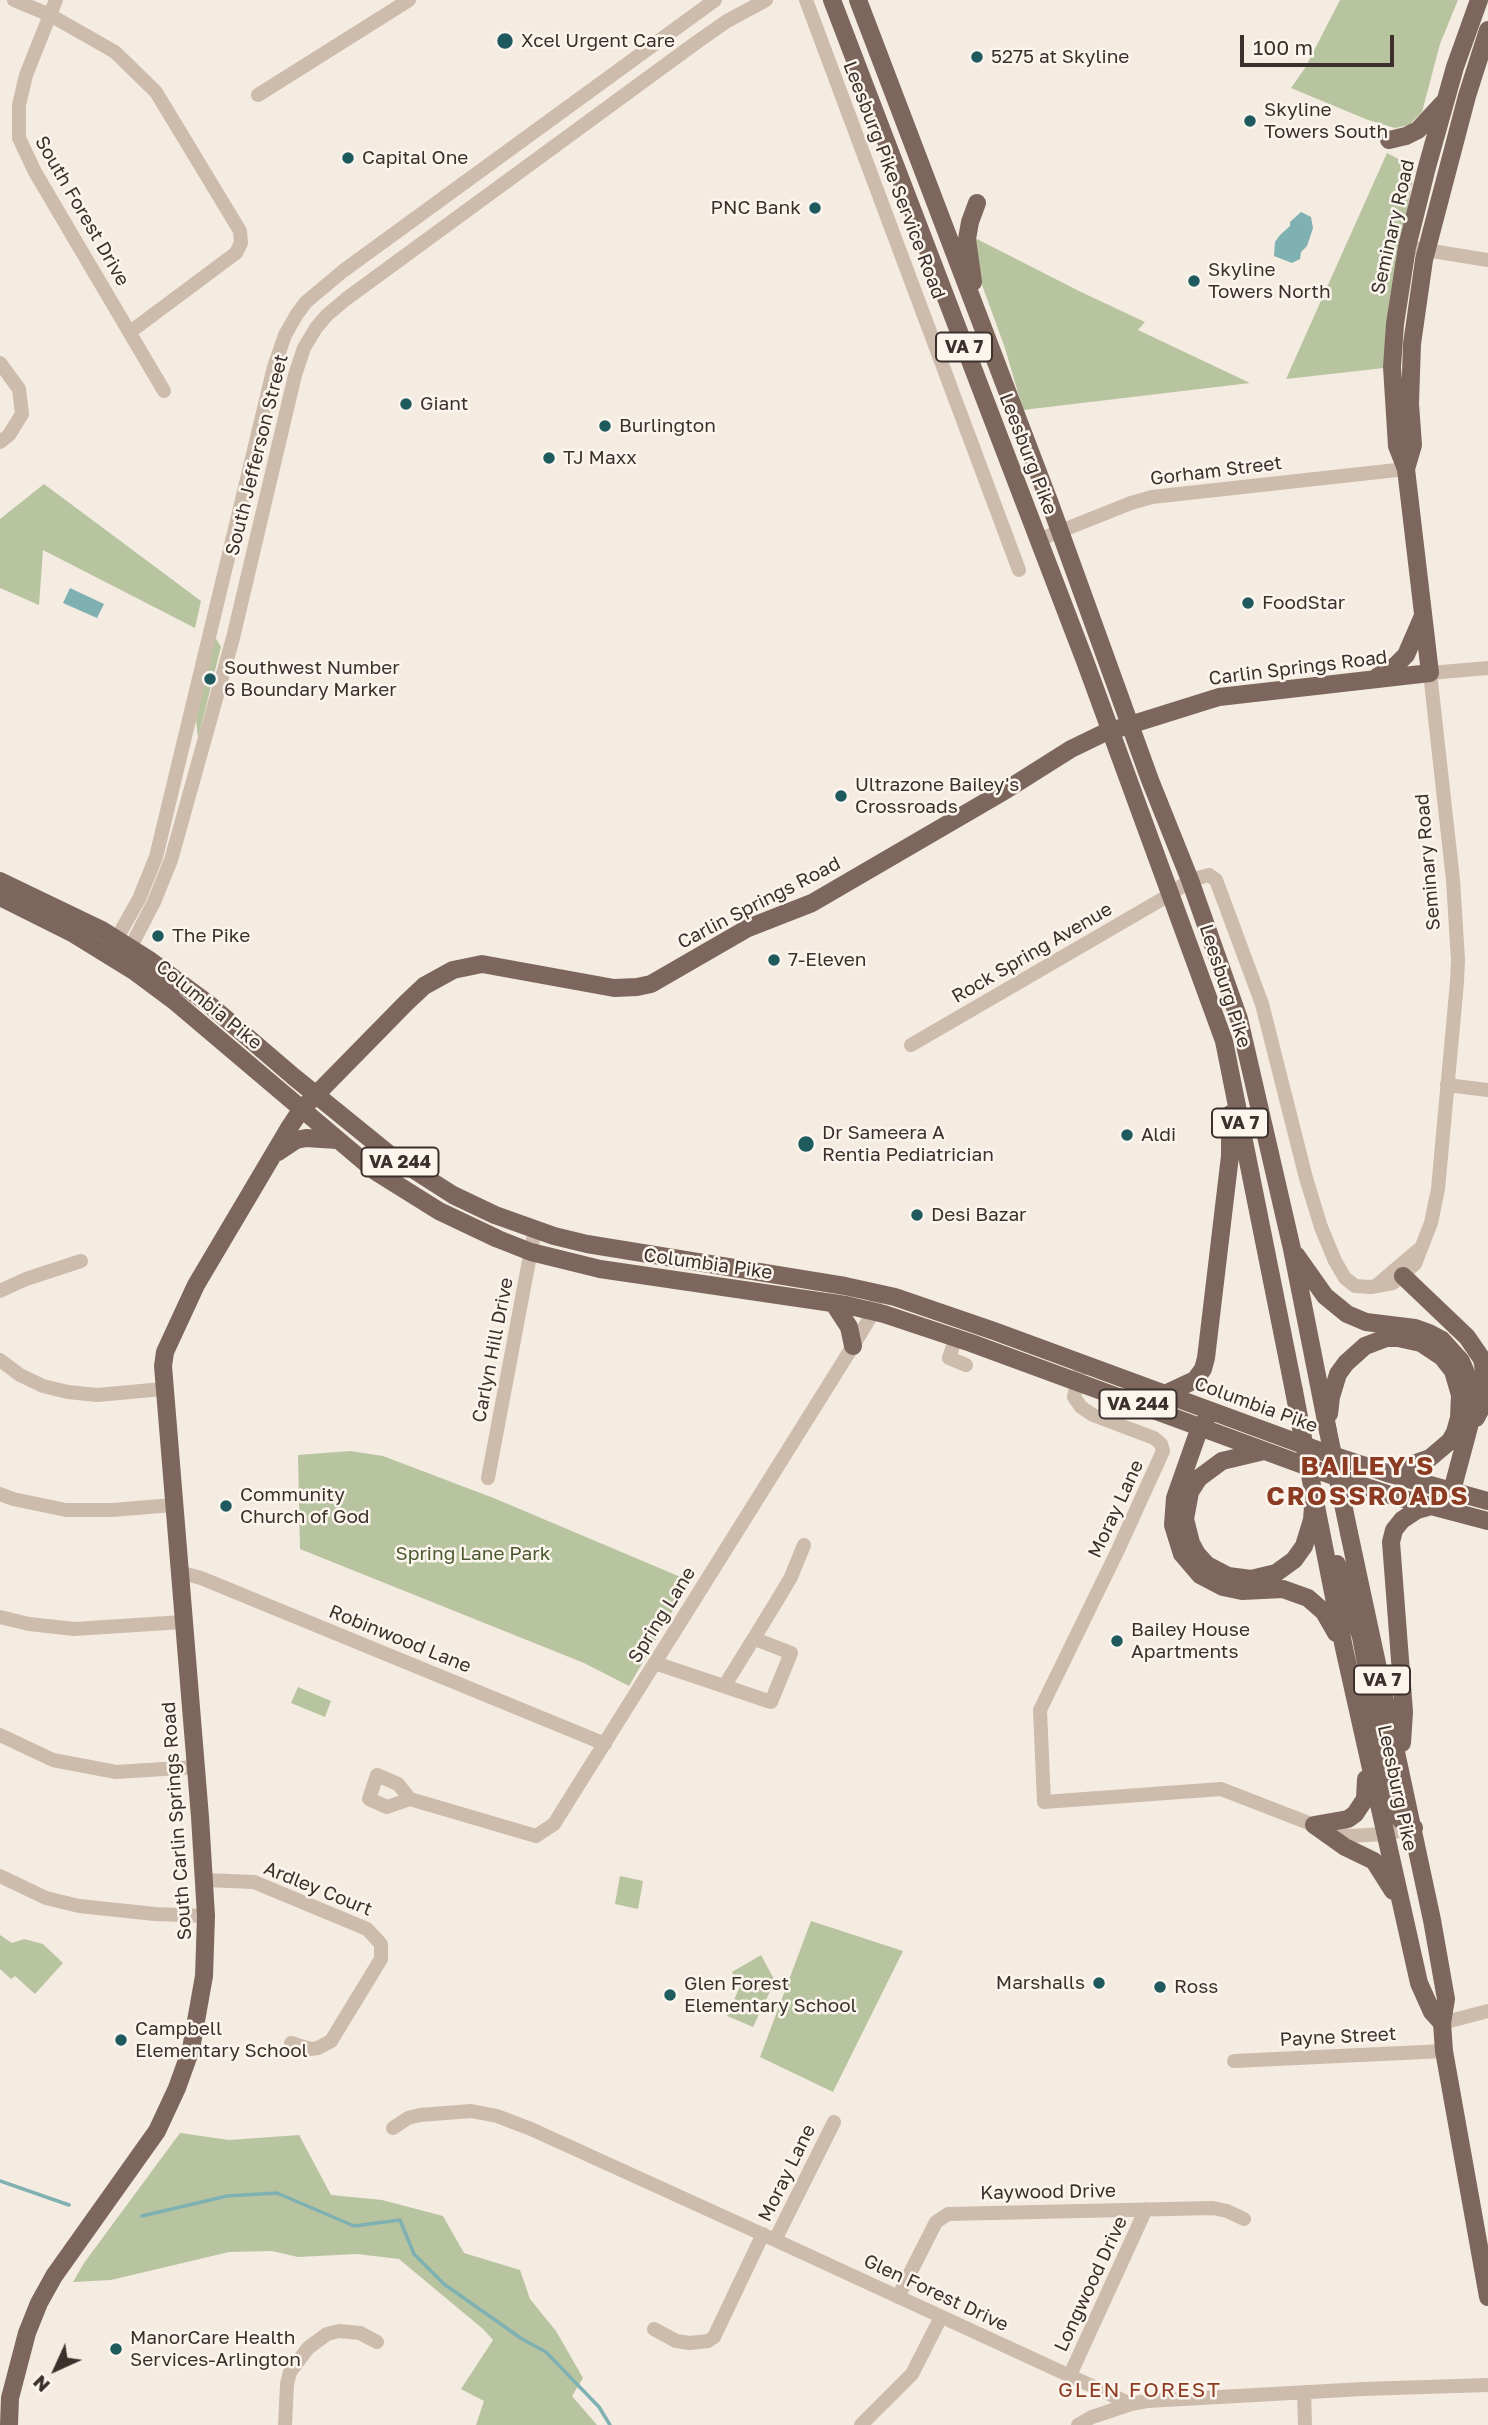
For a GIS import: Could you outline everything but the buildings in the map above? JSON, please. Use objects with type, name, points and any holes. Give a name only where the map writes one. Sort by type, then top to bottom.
[{"type":"main road","name":"Leesburg Pike","points":[[832,0],[1111,730],[1224,1041],[1294,1391],[1317,1522],[1384,1834],[1419,1983],[1432,2012],[1442,2023]]},
{"type":"main road","name":"Leesburg Pike","points":[[858,0],[1060,532],[1239,1019],[1292,1249],[1349,1533],[1414,1828],[1446,1998],[1442,2023],[1444,2051],[1482,2231],[1488,2297]]},
{"type":"main road","name":"Seminary Road","points":[[1430,673],[1406,469],[1397,446],[1392,367],[1395,324],[1407,247],[1465,35],[1479,0]]},
{"type":"main road","name":"Seminary Road","points":[[1406,469],[1413,444],[1410,404],[1412,344],[1426,251],[1467,96],[1488,30]]},
{"type":"main road","points":[[1389,140],[1418,130],[1447,97]]},
{"type":"main road","points":[[977,203],[967,239],[979,320]]},
{"type":"main road","points":[[1374,679],[1406,656],[1423,614]]},
{"type":"main road","name":"Carlin Springs Road","points":[[212,1261],[301,1110],[424,986],[453,970],[482,964],[614,988],[637,988],[651,984],[748,928],[812,903],[1071,749],[1111,730],[1219,697],[1430,673]]},
{"type":"main road","name":"Columbia Pike","points":[[0,881],[210,1005],[378,1146],[419,1174],[481,1209],[535,1230],[606,1248],[877,1292],[945,1313],[1387,1473],[1488,1502]]},
{"type":"main road","name":"Columbia Pike","points":[[0,897],[74,934],[119,950],[173,1000],[375,1171],[428,1205],[477,1230],[531,1252],[600,1269],[874,1311],[956,1337],[1370,1488],[1488,1521]]},
{"type":"main road","points":[[1165,1394],[1195,1380],[1203,1369],[1206,1358],[1230,1156],[1231,1119],[1224,1041]]},
{"type":"main road","points":[[273,1157],[301,1139],[318,1137],[337,1140]]},
{"type":"main road","points":[[1292,1249],[1325,1296],[1347,1314],[1380,1325],[1415,1328],[1429,1333],[1452,1350],[1461,1361],[1473,1390],[1473,1412],[1452,1492],[1439,1508],[1412,1513],[1402,1520],[1394,1530],[1391,1542],[1404,1712],[1400,1764]]},
{"type":"main road","name":"South Carlin Springs Road","points":[[9,2425],[9,2398],[27,2333],[39,2303],[54,2276],[157,2132],[189,2058],[201,2001],[206,1956],[205,1880],[163,1366],[165,1352],[182,1312],[212,1261]]},
{"type":"main road","points":[[1403,1276],[1467,1337],[1482,1359],[1486,1374],[1486,1399],[1482,1410],[1470,1426]]},
{"type":"main road","points":[[834,1304],[849,1327],[853,1346]]},
{"type":"main road","points":[[1328,1431],[1331,1397],[1338,1374],[1354,1354],[1374,1342],[1398,1338],[1421,1343],[1432,1349],[1447,1363],[1458,1382],[1461,1407],[1455,1432],[1450,1441],[1430,1458],[1387,1473]]},
{"type":"main road","points":[[1219,1414],[1207,1419],[1200,1427],[1175,1497],[1175,1538],[1186,1560],[1205,1578],[1228,1589],[1283,1589],[1308,1598],[1324,1612],[1345,1648]]},
{"type":"main road","points":[[1265,1451],[1222,1461],[1199,1478],[1190,1492],[1185,1519],[1191,1543],[1197,1553],[1208,1565],[1227,1576],[1265,1577],[1276,1573],[1294,1560],[1317,1522]]},
{"type":"main road","points":[[1317,1522],[1348,1594],[1361,1637],[1394,1810],[1401,1820],[1414,1828]]},
{"type":"main road","points":[[1314,1825],[1348,1819],[1361,1808],[1366,1795],[1365,1744]]},
{"type":"main road","points":[[1314,1825],[1345,1847],[1374,1862],[1401,1905]]},
{"type":"street","points":[[14,0],[50,15],[116,52],[156,92],[240,231],[242,243],[236,253],[130,332]]},
{"type":"street","name":"South Forest Drive","points":[[56,0],[26,75],[19,105],[19,138],[35,172],[164,391]]},
{"type":"street","points":[[258,95],[409,0]]},
{"type":"street","name":"South Jefferson Street","points":[[119,950],[156,857],[274,367],[287,330],[297,314],[306,302],[343,271],[715,0]]},
{"type":"street","name":"South Jefferson Street","points":[[119,950],[154,902],[174,851],[233,638],[295,375],[304,348],[316,328],[346,299],[697,42],[727,21],[766,0]]},
{"type":"street","name":"Leesburg Pike Service Road","points":[[806,0],[1019,570]]},
{"type":"street","points":[[1407,247],[1488,261]]},
{"type":"street","points":[[0,363],[19,388],[22,414],[4,439]]},
{"type":"street","name":"Gorham Street","points":[[1038,540],[1152,497],[1406,469]]},
{"type":"street","points":[[1430,673],[1488,668]]},
{"type":"street","name":"Seminary Road","points":[[1403,1276],[1415,1264],[1431,1223],[1438,1189],[1458,960],[1451,859],[1430,673]]},
{"type":"street","points":[[1171,894],[1190,880],[1209,875],[1216,880],[1262,1004],[1306,1178],[1335,1261],[1349,1283],[1361,1287],[1391,1284],[1403,1276]]},
{"type":"street","name":"Rock Spring Avenue","points":[[911,1045],[1171,894]]},
{"type":"street","points":[[1447,1085],[1488,1090]]},
{"type":"street","name":"Carlyn Hill Drive","points":[[488,1478],[535,1230]]},
{"type":"street","name":"Seminary Road","points":[[1377,1285],[1420,1249]]},
{"type":"street","points":[[0,1291],[26,1279],[81,1261]]},
{"type":"street","name":"Spring Lane","points":[[410,1799],[536,1836],[554,1824],[853,1346],[874,1311],[877,1292]]},
{"type":"street","points":[[956,1337],[949,1358],[965,1365]]},
{"type":"street","points":[[0,1360],[20,1375],[68,1392],[97,1395],[163,1389]]},
{"type":"street","points":[[1076,1381],[1082,1363]]},
{"type":"street","name":"Moray Lane","points":[[1076,1381],[1075,1399],[1085,1410],[1154,1438],[1161,1444],[1162,1453],[1040,1710],[1044,1802],[1221,1789],[1314,1825]]},
{"type":"street","points":[[0,1494],[66,1510],[173,1505]]},
{"type":"street","points":[[724,1685],[791,1577],[804,1545]]},
{"type":"street","name":"Robinwood Lane","points":[[179,1572],[201,1578],[605,1744]]},
{"type":"street","points":[[0,1617],[29,1624],[74,1629],[183,1622]]},
{"type":"street","points":[[655,1663],[771,1702],[791,1653],[755,1639]]},
{"type":"street","points":[[0,1735],[52,1759],[116,1772],[196,1767]]},
{"type":"street","points":[[1314,1825],[1350,1836],[1384,1834],[1414,1828]]},
{"type":"street","points":[[0,1875],[46,1898],[79,1906],[206,1916]]},
{"type":"street","name":"Ardley Court","points":[[205,1880],[254,1882],[367,1929],[381,1944],[381,1959],[331,2042],[310,2049],[291,2043]]},
{"type":"street","points":[[1442,2023],[1488,2011]]},
{"type":"street","name":"Payne Street","points":[[1234,2061],[1444,2051]]},
{"type":"street","name":"Glen Forest Drive","points":[[393,2128],[408,2118],[419,2115],[471,2111],[497,2116],[769,2237],[1131,2404]]},
{"type":"street","name":"Moray Lane","points":[[654,2329],[676,2341],[690,2343],[708,2341],[714,2337],[834,2122]]},
{"type":"street","name":"Kaywood Drive","points":[[898,2297],[939,2213],[1213,2208],[1244,2219]]},
{"type":"street","name":"Longwood Drive","points":[[1070,2375],[1146,2209]]},
{"type":"street","points":[[861,2425],[912,2374],[941,2316]]},
{"type":"street","points":[[285,2425],[290,2372],[307,2348],[327,2334],[339,2332],[360,2333],[377,2342]]},
{"type":"street","points":[[1078,2425],[1092,2417],[1147,2401],[1488,2385]]},
{"type":"street","points":[[1304,2392],[1305,2425]]},
{"type":"green space","points":[[1340,0],[1458,0],[1440,44],[1422,112],[1409,125],[1395,128],[1368,120],[1291,88],[1305,68]]},
{"type":"green space","points":[[1387,153],[1415,168],[1390,299],[1384,368],[1286,379]]},
{"type":"green space","points":[[973,237],[1145,322],[1138,330],[1250,383],[1023,410],[1005,348],[978,274]]},
{"type":"green space","points":[[44,484],[201,601],[195,628],[43,550],[39,605],[0,588],[0,519]]},
{"type":"green space","points":[[215,637],[221,647],[198,738],[196,719]]},
{"type":"green space","name":"Spring Lane Park","points":[[350,1451],[383,1456],[496,1499],[690,1581],[629,1686],[584,1663],[300,1549],[298,1455]]},
{"type":"green space","points":[[298,1687],[331,1701],[325,1717],[291,1703]]},
{"type":"green space","points":[[620,1876],[643,1881],[638,1909],[615,1904]]},
{"type":"green space","points":[[811,1921],[903,1951],[833,2092],[760,2057]]},
{"type":"green space","points":[[0,1935],[12,1943],[24,1939],[43,1944],[63,1963],[35,1994],[15,1976],[11,1979],[0,1969]]},
{"type":"green space","points":[[761,1955],[775,1981],[753,2027],[727,2016],[740,1986],[732,1972]]},
{"type":"green space","points":[[180,2133],[229,2140],[299,2135],[331,2195],[382,2200],[443,2216],[464,2253],[520,2270],[530,2299],[556,2331],[583,2378],[572,2396],[597,2425],[476,2425],[484,2401],[461,2389],[493,2340],[399,2259],[357,2254],[298,2257],[272,2251],[229,2252],[111,2280],[73,2282],[84,2263]]},
{"type":"water","points":[[1301,212],[1311,217],[1313,228],[1300,259],[1292,263],[1274,256],[1275,242]]},
{"type":"water","points":[[70,588],[104,604],[97,618],[63,603]]},
{"type":"waterway","points":[[0,2181],[69,2205]]},
{"type":"waterway","points":[[142,2216],[227,2196],[277,2193],[354,2226],[400,2220],[414,2254],[444,2284],[522,2339],[546,2352],[599,2407],[610,2425]]},
{"type":"place","name":"Xcel Urgent Care","points":[[505,41]]},
{"type":"place","name":"5275 at Skyline","points":[[977,57]]},
{"type":"place","name":"Skyline Towers South","points":[[1250,121]]},
{"type":"place","name":"Capital One","points":[[348,158]]},
{"type":"place","name":"PNC Bank","points":[[815,208]]},
{"type":"place","name":"Skyline Towers North","points":[[1194,281]]},
{"type":"place","name":"Giant","points":[[406,404]]},
{"type":"place","name":"Burlington","points":[[605,426]]},
{"type":"place","name":"TJ Maxx","points":[[549,458]]},
{"type":"place","name":"FoodStar","points":[[1248,603]]},
{"type":"place","name":"Southwest Number 6 Boundary Marker","points":[[210,679]]},
{"type":"place","name":"Ultrazone Bailey's Crossroads","points":[[841,796]]},
{"type":"place","name":"The Pike","points":[[158,936]]},
{"type":"place","name":"7-Eleven","points":[[774,960]]},
{"type":"place","name":"Aldi","points":[[1127,1135]]},
{"type":"place","name":"Dr Sameera A Rentia Pediatrician","points":[[806,1144]]},
{"type":"place","name":"Desi Bazar","points":[[917,1215]]},
{"type":"place","name":"Community Church of God","points":[[226,1506]]},
{"type":"place","name":"Bailey House Apartments","points":[[1117,1641]]},
{"type":"place","name":"Marshalls","points":[[1099,1983]]},
{"type":"place","name":"Ross","points":[[1160,1987]]},
{"type":"place","name":"Glen Forest Elementary School","points":[[670,1995]]},
{"type":"place","name":"Campbell Elementary School","points":[[121,2040]]},
{"type":"place","name":"ManorCare Health Services-Arlington","points":[[116,2349]]},
{"type":"district","name":"BAILEY'S CROSSROADS","points":[[1368,1482]]},
{"type":"district","name":"GLEN FOREST","points":[[1140,2390]]}]
